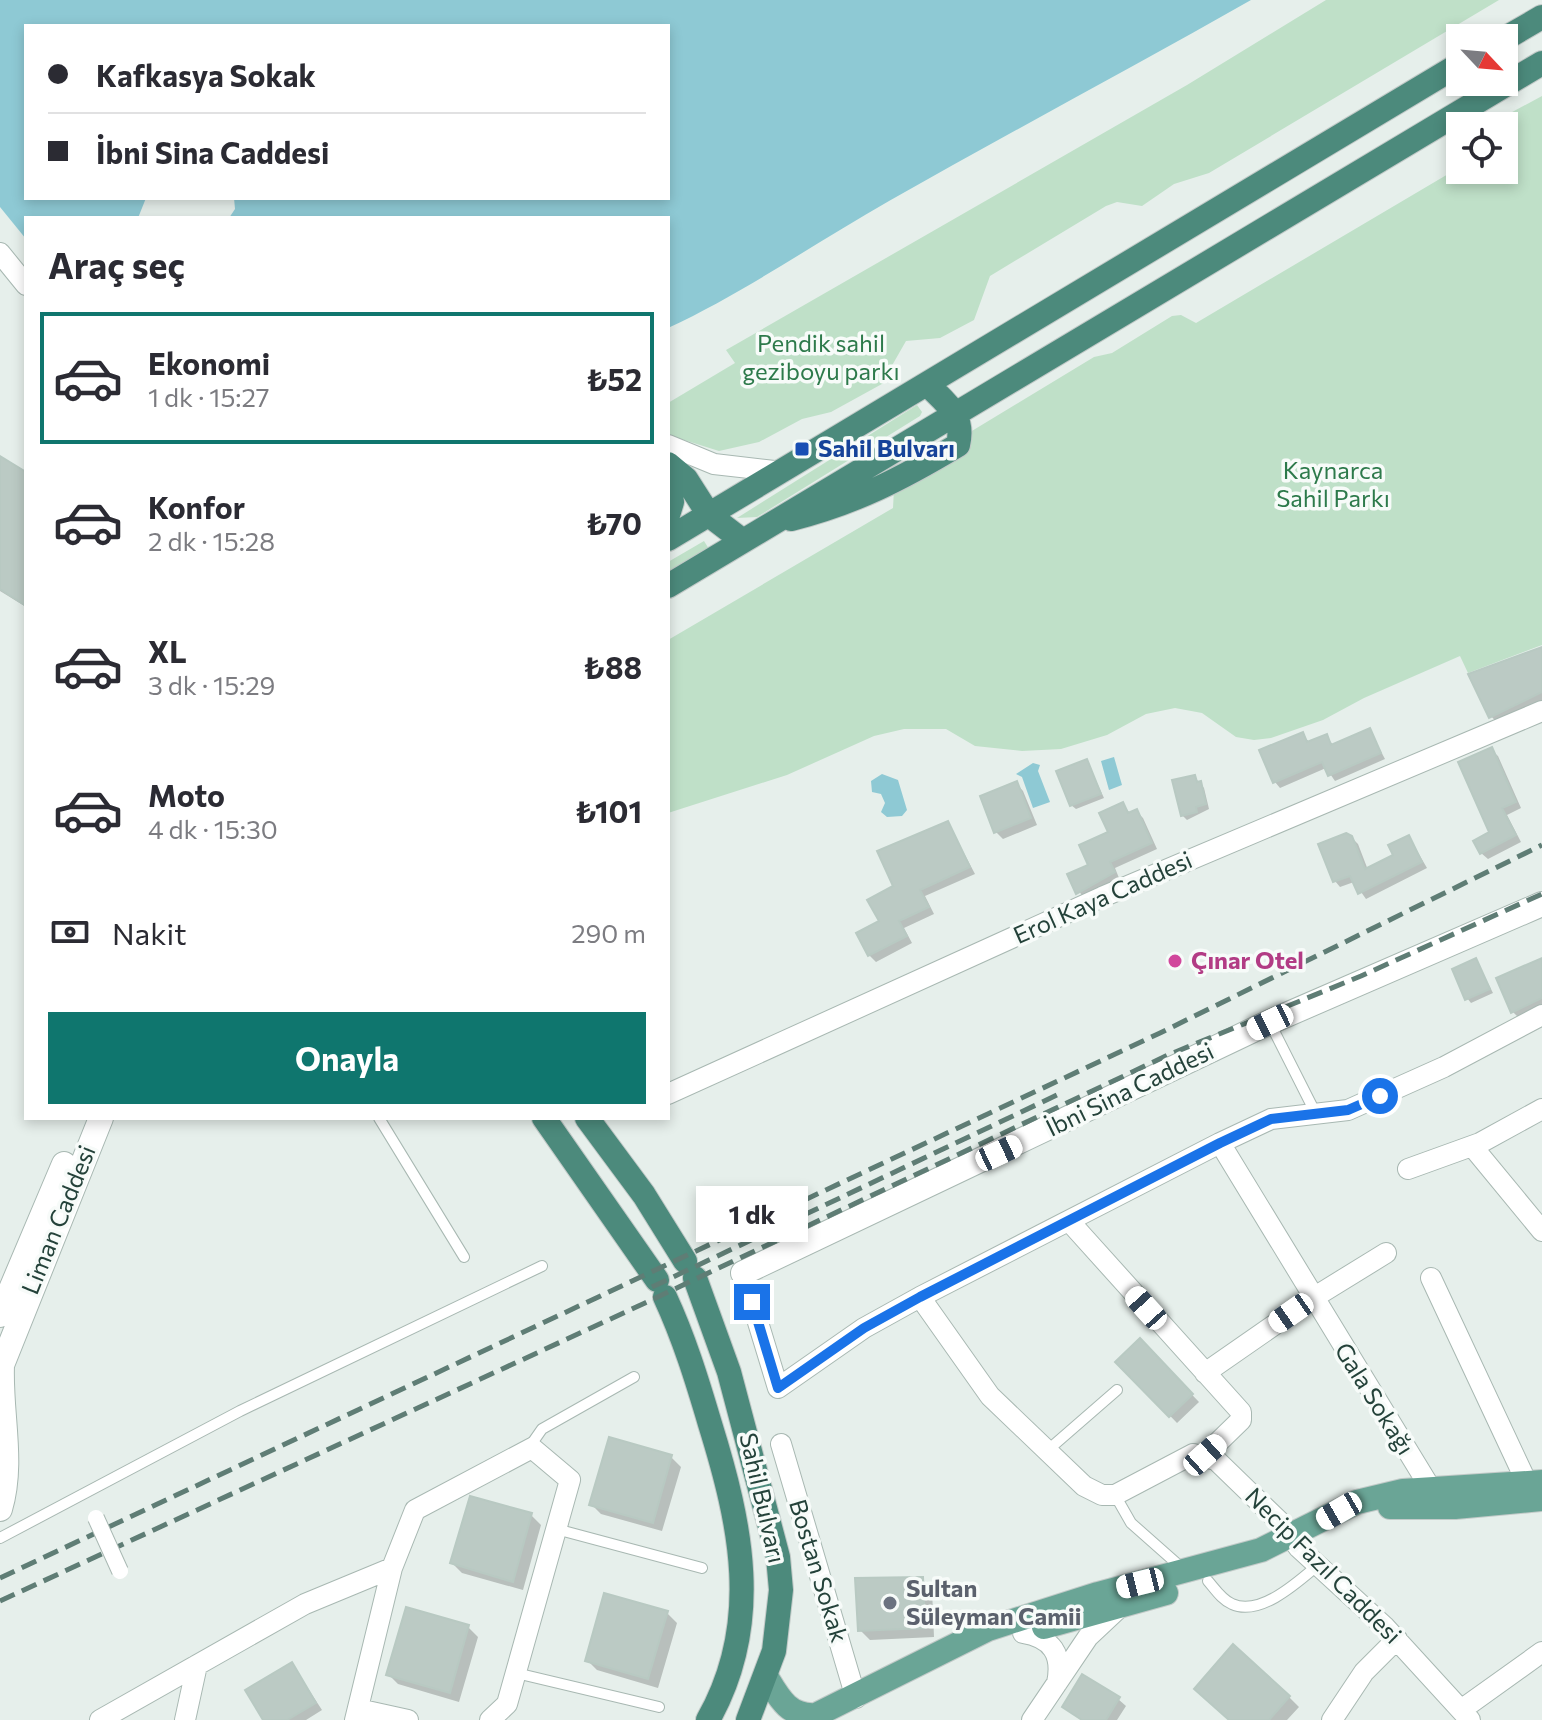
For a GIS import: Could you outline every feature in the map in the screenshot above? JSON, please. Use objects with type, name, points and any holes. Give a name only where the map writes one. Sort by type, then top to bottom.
[{"type":"highway","points":[[1518,31],[1542,17]]},
{"type":"highway","points":[[958,416],[1539,66]]},
{"type":"highway","points":[[670,538],[1446,72]]},
{"type":"highway","points":[[670,585],[770,524],[828,511],[869,494],[958,445],[962,428],[958,416],[928,385]]},
{"type":"highway","points":[[670,466],[686,479],[709,515],[743,541]]},
{"type":"highway","name":"Sahil Bulvarı","points":[[545,1120],[661,1288],[680,1330],[723,1467],[744,1570],[738,1643],[727,1681],[708,1720]]},
{"type":"highway","name":"Sahil Bulvarı","points":[[588,1120],[644,1195],[690,1269],[729,1372],[778,1557],[779,1619],[767,1678],[748,1720]]},
{"type":"main road","points":[[767,1678],[788,1714],[816,1715],[851,1709],[1023,1633],[1208,1581],[1369,1511],[1537,1488]]},
{"type":"main road","points":[[851,1709],[988,1629],[1082,1598],[1294,1542],[1357,1502],[1381,1494],[1431,1489],[1537,1488]]},
{"type":"street","points":[[0,253],[24,283]]},
{"type":"street","points":[[670,446],[714,464],[783,472]]},
{"type":"street","name":"Erol Kaya Caddesi","points":[[670,1093],[1102,897],[1542,711]]},
{"type":"street","name":"İbni Sina Caddesi","points":[[920,1297],[864,1328],[778,1388],[743,1273],[1270,1022],[1542,904]]},
{"type":"street","points":[[1069,1221],[1241,1412],[1241,1420],[1205,1455],[1193,1454],[1115,1495],[1102,1495],[1084,1486],[990,1396],[920,1297],[1220,1143],[1271,1119],[1348,1110],[1444,1067],[1542,1015]]},
{"type":"street","points":[[1408,1169],[1472,1146],[1542,1109]]},
{"type":"street","name":"Liman Caddesi","points":[[0,1509],[8,1469],[1,1393],[9,1303],[82,1120]]},
{"type":"street","name":"Liman Caddesi","points":[[9,1303],[100,1120]]},
{"type":"street","name":"Gala Sokağı","points":[[1220,1143],[1431,1489]]},
{"type":"street","points":[[1472,1146],[1542,1231]]},
{"type":"street","points":[[1205,1373],[1313,1298],[1386,1253]]},
{"type":"street","points":[[1431,1278],[1537,1488]]},
{"type":"street","name":"Bostan Sokak","points":[[781,1444],[851,1709]]},
{"type":"street","points":[[408,1720],[357,1714],[392,1568],[415,1510],[532,1448],[570,1480],[507,1704],[491,1719]]},
{"type":"street","name":"Necip Fazıl Caddesi","points":[[1205,1455],[1216,1460],[1280,1522],[1294,1542],[1397,1639],[1465,1715]]},
{"type":"street","points":[[96,1518],[120,1571]]},
{"type":"street","points":[[100,1720],[305,1604],[392,1568]]},
{"type":"street","points":[[1041,1717],[1057,1684],[1088,1637],[1123,1605]]},
{"type":"street","points":[[1023,1633],[1040,1636],[1050,1643],[1058,1655],[1057,1684]]},
{"type":"street","points":[[1332,1720],[1364,1672],[1397,1639]]},
{"type":"street","points":[[1465,1715],[1542,1652]]},
{"type":"street","points":[[185,1720],[197,1665]]},
{"type":"lane","points":[[1270,1022],[1316,1114]]},
{"type":"lane","points":[[380,1120],[464,1257]]},
{"type":"lane","points":[[0,1538],[240,1411],[542,1266]]},
{"type":"lane","points":[[527,1451],[542,1429],[634,1377]]},
{"type":"lane","points":[[1048,1450],[1117,1390]]},
{"type":"lane","points":[[1115,1495],[1131,1523],[1185,1571]]},
{"type":"lane","points":[[556,1529],[702,1568]]},
{"type":"lane","points":[[1208,1581],[1226,1601],[1247,1607],[1296,1584],[1318,1565]]},
{"type":"lane","points":[[516,1673],[659,1707]]},
{"type":"green space","name":"Pendik sahil geziboyu parkı","points":[[1326,0],[1499,0],[1459,24],[1446,24],[1446,32],[1209,173],[1174,184],[1142,206],[1117,202],[1106,206],[990,276],[974,320],[940,338],[906,341],[890,369],[894,375],[891,379],[831,412],[802,419],[759,442],[719,451],[670,436],[670,402],[735,363],[726,350],[1187,85]]},
{"type":"green space","name":"Kaynarca Sahil Parkı","points":[[1542,96],[1542,645],[1468,673],[1460,656],[1364,698],[1323,720],[1271,738],[1254,740],[1236,737],[1202,713],[1175,708],[1146,714],[1107,735],[1061,749],[1022,751],[975,746],[946,729],[904,729],[874,736],[787,775],[670,812],[670,639],[893,508],[894,489],[952,443],[1094,357],[1112,353],[1172,316],[1181,315],[1196,323],[1446,175],[1446,184],[1518,184],[1518,112],[1512,112]]},
{"type":"green space","points":[[917,405],[922,412],[920,416],[757,517],[737,518]]},
{"type":"green space","points":[[704,541],[709,549],[670,572],[670,561]]},
{"type":"water","points":[[0,0],[1251,0],[889,201],[725,299],[670,327],[670,216],[230,216],[235,209],[234,200],[670,200],[670,24],[24,24],[24,200],[145,200],[139,216],[24,216],[24,237],[0,207]]},
{"type":"water","points":[[1114,757],[1122,785],[1109,790],[1101,761]]},
{"type":"water","points":[[1033,763],[1040,765],[1038,771],[1050,802],[1033,808],[1022,777],[1016,774]]},
{"type":"water","points":[[882,774],[898,780],[907,810],[902,816],[887,817],[881,812],[885,803],[881,794],[872,792],[871,781]]},
{"type":"building","points":[[0,456],[24,471],[24,605],[0,589]]},
{"type":"building","points":[[1542,647],[1542,692],[1489,718],[1468,674]]},
{"type":"building","points":[[1370,728],[1381,753],[1328,776],[1322,762],[1273,783],[1259,750],[1303,732],[1307,742],[1327,734],[1331,745]]},
{"type":"building","points":[[1492,747],[1516,802],[1502,808],[1516,835],[1480,854],[1473,841],[1489,832],[1458,762]]},
{"type":"building","points":[[1087,759],[1101,794],[1070,806],[1056,771]]},
{"type":"building","points":[[1195,775],[1197,782],[1201,781],[1206,804],[1196,807],[1197,812],[1181,816],[1172,780]]},
{"type":"building","points":[[1017,781],[1031,818],[994,833],[980,796]]},
{"type":"building","points":[[1123,802],[1128,813],[1137,809],[1152,843],[1110,862],[1115,872],[1076,894],[1067,874],[1088,865],[1079,845],[1108,832],[1099,813]]},
{"type":"building","points":[[948,821],[970,867],[920,890],[929,907],[899,921],[907,936],[868,956],[856,933],[879,921],[867,900],[893,886],[877,851]]},
{"type":"building","points":[[1346,833],[1352,836],[1365,869],[1393,855],[1388,845],[1409,835],[1422,862],[1358,894],[1350,876],[1333,882],[1318,844]]},
{"type":"building","points":[[1476,958],[1490,989],[1465,1000],[1452,969]]},
{"type":"building","points":[[1542,958],[1542,998],[1511,1013],[1496,978]]},
{"type":"building","points":[[1140,1338],[1193,1394],[1169,1417],[1115,1362]]},
{"type":"building","points":[[609,1437],[672,1455],[653,1523],[589,1505]]},
{"type":"building","points":[[470,1496],[532,1513],[513,1582],[450,1563]]},
{"type":"building","name":"Sultan Süleyman Camii","points":[[923,1577],[925,1628],[858,1631],[855,1578]]},
{"type":"building","points":[[604,1593],[668,1611],[648,1679],[585,1661]]},
{"type":"building","points":[[406,1607],[469,1625],[450,1693],[386,1675]]},
{"type":"building","points":[[1233,1644],[1290,1696],[1269,1720],[1229,1720],[1194,1689]]},
{"type":"building","points":[[292,1662],[316,1703],[287,1720],[263,1720],[245,1690]]},
{"type":"building","points":[[1082,1674],[1120,1697],[1106,1720],[1082,1720],[1062,1707]]},
{"type":"railway","points":[[0,1578],[1160,1033],[1542,845]]},
{"type":"railway","points":[[0,1601],[645,1303],[1168,1055],[1361,976],[1542,894]]},
{"type":"railway","points":[[652,1287],[1057,1095]]},
{"type":"place","name":"Sahil Bulvarı","points":[[802,449]]},
{"type":"place","name":"Çınar Otel","points":[[1175,961]]},
{"type":"place","name":"Sultan Süleyman Camii","points":[[890,1603]]},
{"type":"route","points":[[752,1302],[778,1388],[864,1328],[1220,1143],[1271,1119],[1348,1110],[1380,1096]]}]
